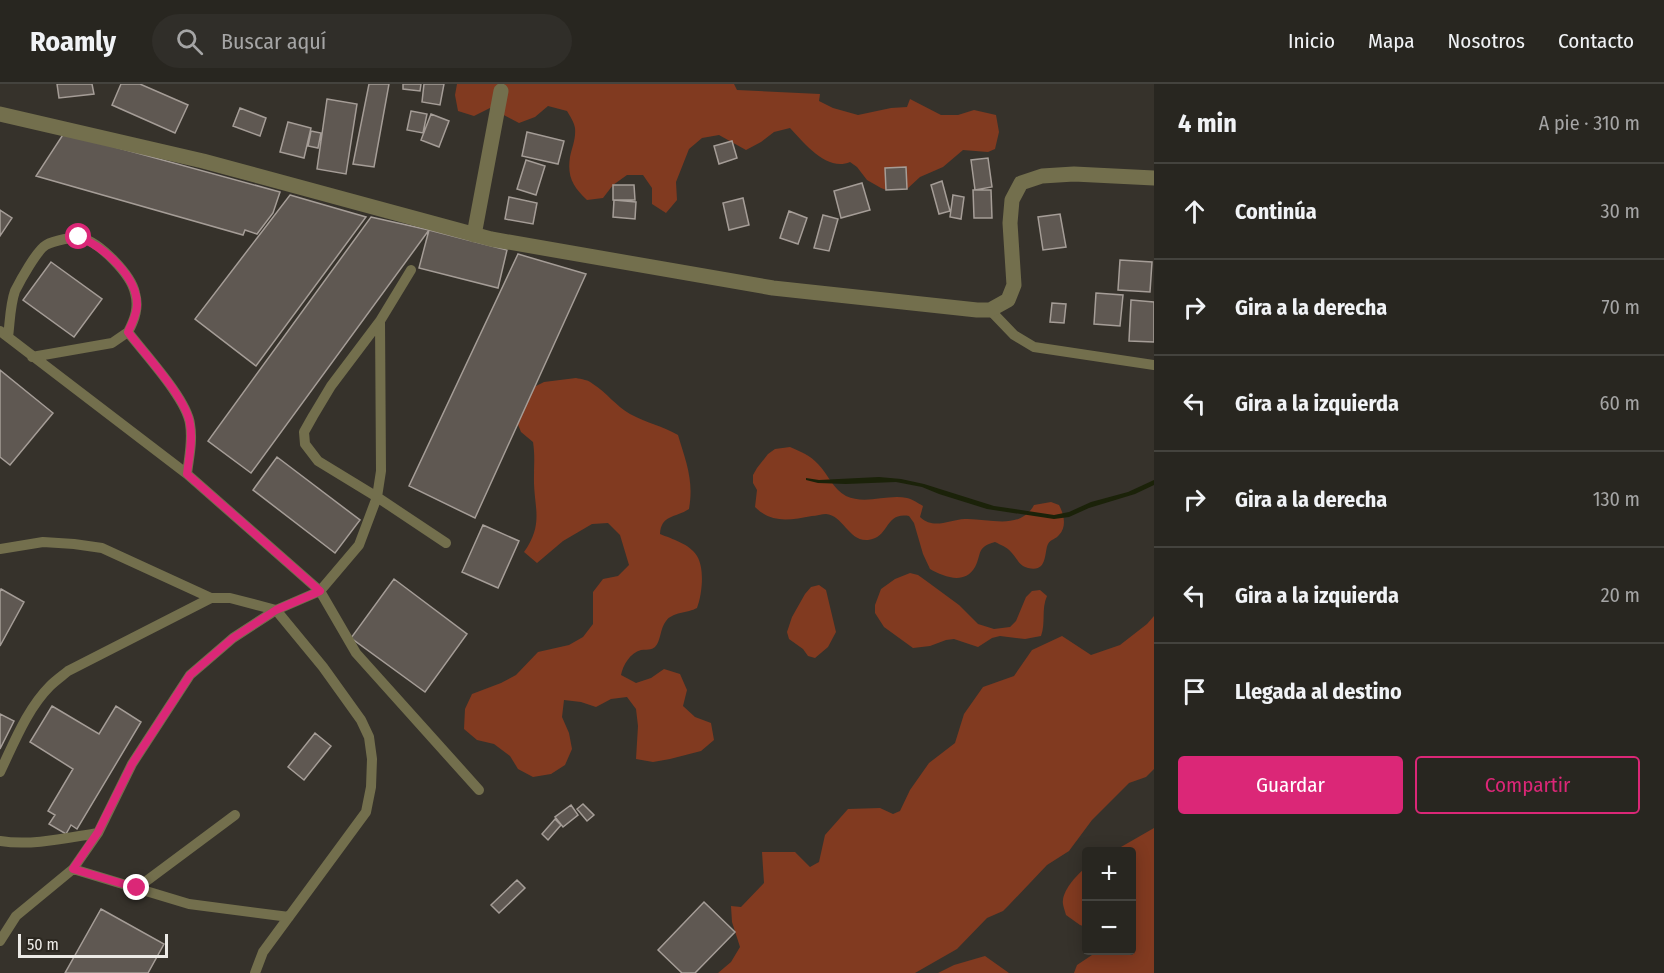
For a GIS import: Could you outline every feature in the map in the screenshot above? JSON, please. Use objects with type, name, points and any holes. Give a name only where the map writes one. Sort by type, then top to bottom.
[{"type":"street","points":[[474,235],[501,91]]},
{"type":"street","points":[[0,114],[203,161],[503,241],[773,288],[977,310],[990,310],[1008,300],[1014,285],[1010,223],[1012,200],[1022,183],[1042,176],[1074,174],[1154,178]]},
{"type":"lane","points":[[32,357],[112,344],[128,332],[134,320],[137,305],[135,290],[111,256],[92,242],[79,237],[66,238],[45,245],[29,266],[15,292],[4,334],[32,357],[187,474],[320,591],[356,653],[479,790]]},
{"type":"lane","points":[[411,270],[380,321],[331,386],[304,432],[305,444],[318,461],[446,543]]},
{"type":"lane","points":[[990,310],[1014,335],[1034,347],[1154,365]]},
{"type":"lane","points":[[0,941],[16,916],[73,869],[98,832],[132,764],[190,675],[233,638],[276,610],[320,591],[358,545],[377,497],[381,471],[380,321]]},
{"type":"lane","points":[[128,332],[169,383],[190,421],[192,441],[187,474]]},
{"type":"lane","points":[[0,549],[43,542],[102,548],[211,598],[230,598],[276,610],[323,667],[361,720],[369,737],[372,759],[371,787],[366,812],[263,952],[255,973]]},
{"type":"lane","points":[[0,772],[37,702],[50,686],[68,671],[211,598]]},
{"type":"lane","points":[[137,888],[236,815]]},
{"type":"lane","points":[[0,841],[15,843],[48,840],[98,832]]},
{"type":"lane","points":[[73,869],[189,904],[289,917]]},
{"type":"shaded area","points":[[457,84],[734,84],[737,90],[820,94],[819,101],[833,108],[858,115],[907,107],[910,99],[941,115],[958,115],[974,110],[996,115],[999,132],[995,149],[988,152],[963,150],[943,167],[920,177],[907,189],[886,190],[867,180],[850,162],[841,164],[825,160],[809,148],[790,128],[774,132],[746,150],[719,135],[702,138],[689,149],[676,182],[677,200],[666,213],[652,204],[652,188],[643,175],[627,175],[613,185],[603,198],[587,200],[582,195],[570,176],[569,164],[575,128],[567,111],[548,106],[535,117],[519,123],[490,108],[474,116],[458,111],[455,95]]},
{"type":"shaded area","points":[[576,378],[585,380],[603,391],[630,414],[678,435],[690,480],[689,509],[666,520],[660,534],[685,545],[700,561],[702,575],[699,603],[697,608],[669,618],[664,624],[655,647],[641,650],[630,657],[621,675],[636,683],[651,678],[664,669],[680,674],[687,690],[683,706],[695,717],[711,723],[714,740],[701,751],[670,759],[653,762],[636,759],[638,726],[636,709],[627,697],[611,699],[596,707],[564,700],[562,717],[569,733],[572,749],[565,765],[551,774],[533,777],[518,769],[510,756],[494,744],[477,740],[464,729],[465,709],[472,694],[516,675],[538,652],[569,645],[583,637],[593,624],[593,592],[603,579],[618,576],[629,565],[620,535],[608,523],[592,524],[563,541],[537,563],[524,552],[536,523],[534,451],[533,442],[521,432],[515,417],[530,389],[544,382]]},
{"type":"shaded area","points":[[790,447],[815,461],[838,489],[853,499],[899,497],[909,499],[923,506],[920,517],[936,524],[965,519],[1012,521],[1028,513],[1034,505],[1051,502],[1059,505],[1061,509],[1064,520],[1062,532],[1048,544],[1042,565],[1034,569],[1020,564],[1008,549],[995,542],[982,549],[971,573],[960,578],[948,577],[930,569],[914,523],[909,516],[895,518],[880,535],[868,540],[856,537],[832,515],[782,519],[761,512],[755,507],[757,490],[753,483],[753,475],[768,454],[775,449]]},
{"type":"shaded area","points":[[879,477],[924,484],[994,506],[1054,515],[1128,492],[1154,480],[1154,485],[1069,517],[1054,519],[987,509],[922,487],[896,482],[846,484],[806,480],[806,478],[819,480]]},
{"type":"shaded area","points":[[910,573],[918,575],[959,605],[978,624],[994,629],[1010,627],[1016,621],[1026,597],[1032,591],[1040,590],[1047,596],[1041,636],[1025,639],[1000,636],[978,647],[954,639],[913,648],[884,627],[875,613],[875,605],[881,589],[895,579]]},
{"type":"shaded area","points":[[819,585],[826,590],[836,632],[828,647],[815,658],[808,656],[803,649],[789,639],[787,632],[792,617],[805,594],[811,587]]},
{"type":"shaded area","points":[[1154,616],[1154,769],[1146,777],[1129,783],[1092,820],[1069,851],[1047,865],[1003,911],[987,918],[957,949],[915,973],[718,973],[731,962],[740,947],[732,922],[731,906],[741,907],[764,883],[762,852],[795,852],[810,867],[819,862],[825,835],[848,809],[880,808],[893,814],[900,811],[910,790],[929,763],[955,743],[964,714],[983,687],[1014,676],[1032,650],[1062,636],[1091,655],[1120,645]]},
{"type":"shaded area","points":[[1154,828],[1154,973],[1074,973],[1077,965],[1092,955],[1136,955],[1136,847],[1121,847]]},
{"type":"shaded area","points":[[1082,871],[1082,926],[1066,915],[1063,905],[1064,896],[1075,877]]},
{"type":"shaded area","points":[[985,956],[1009,973],[938,973],[954,965]]},
{"type":"building","points":[[57,84],[92,84],[94,94],[59,98]]},
{"type":"building","points":[[121,84],[140,84],[188,105],[175,133],[112,105]]},
{"type":"building","points":[[369,84],[389,84],[374,167],[353,164]]},
{"type":"building","points":[[403,84],[421,84],[420,91],[403,89]]},
{"type":"building","points":[[424,84],[444,84],[440,105],[422,102]]},
{"type":"building","points":[[327,99],[357,104],[346,174],[317,169]]},
{"type":"building","points":[[240,108],[266,118],[260,136],[233,126]]},
{"type":"building","points":[[411,111],[427,114],[423,133],[407,130]]},
{"type":"building","points":[[431,114],[449,121],[439,147],[421,140]]},
{"type":"building","points":[[288,122],[311,128],[304,158],[280,152]]},
{"type":"building","points":[[311,131],[321,133],[318,148],[308,146]]},
{"type":"building","points":[[527,132],[564,141],[558,164],[522,156]]},
{"type":"building","points":[[64,133],[280,192],[273,213],[257,234],[245,230],[243,235],[36,176]]},
{"type":"building","points":[[732,141],[737,158],[719,164],[714,146]]},
{"type":"building","points":[[988,158],[992,187],[975,190],[971,160]]},
{"type":"building","points":[[526,160],[545,166],[536,195],[517,189]]},
{"type":"building","points":[[906,167],[907,189],[886,190],[885,168]]},
{"type":"building","points":[[942,181],[950,211],[939,214],[931,185]]},
{"type":"building","points":[[862,183],[870,210],[841,218],[834,191]]},
{"type":"building","points":[[613,185],[634,185],[635,200],[613,200]]},
{"type":"building","points":[[973,190],[991,190],[992,218],[974,218]]},
{"type":"building","points":[[290,195],[366,217],[256,366],[195,319]]},
{"type":"building","points":[[953,195],[964,197],[961,219],[950,217]]},
{"type":"building","points":[[509,197],[537,203],[533,224],[505,219]]},
{"type":"building","points":[[743,198],[749,225],[729,230],[723,203]]},
{"type":"building","points":[[614,200],[636,202],[635,219],[613,217]]},
{"type":"building","points":[[0,210],[12,218],[0,236]]},
{"type":"building","points":[[789,211],[807,218],[798,244],[780,238]]},
{"type":"building","points":[[1060,214],[1066,247],[1043,250],[1038,217]]},
{"type":"building","points":[[823,215],[838,219],[829,251],[814,248]]},
{"type":"building","points":[[371,217],[429,230],[251,473],[208,441]]},
{"type":"building","points":[[429,230],[507,250],[498,288],[419,268]]},
{"type":"building","points":[[518,254],[586,274],[475,518],[409,486]]},
{"type":"building","points":[[1120,260],[1152,262],[1150,292],[1118,290]]},
{"type":"building","points":[[51,262],[102,299],[74,337],[23,300]]},
{"type":"building","points":[[1096,293],[1123,295],[1120,326],[1094,324]]},
{"type":"building","points":[[1131,300],[1154,302],[1154,342],[1129,341]]},
{"type":"building","points":[[1052,303],[1066,304],[1064,323],[1050,322]]},
{"type":"building","points":[[0,370],[53,413],[10,465],[0,457]]},
{"type":"building","points":[[277,457],[360,520],[335,553],[253,490]]},
{"type":"building","points":[[483,525],[519,541],[498,588],[462,572]]},
{"type":"building","points":[[394,579],[467,634],[425,692],[351,638]]},
{"type":"building","points":[[1,589],[24,602],[0,646],[0,592]]},
{"type":"building","points":[[52,706],[99,734],[116,706],[141,722],[77,829],[71,825],[66,834],[49,824],[55,815],[48,811],[73,769],[30,742]]},
{"type":"building","points":[[0,714],[14,721],[0,749]]},
{"type":"building","points":[[315,733],[331,746],[304,780],[288,767]]},
{"type":"building","points":[[583,804],[594,815],[587,821],[577,809]]},
{"type":"building","points":[[571,805],[578,815],[563,827],[555,817]]},
{"type":"building","points":[[555,819],[561,825],[548,840],[542,834]]},
{"type":"building","points":[[517,880],[525,888],[499,913],[491,905]]},
{"type":"building","points":[[704,902],[735,932],[695,973],[682,973],[658,950]]},
{"type":"building","points":[[101,909],[164,944],[148,973],[65,973]]},
{"type":"route","points":[[79,237],[92,242],[111,256],[135,290],[137,305],[134,320],[128,332],[169,383],[190,421],[192,441],[187,474],[320,591],[276,610],[233,638],[190,675],[132,764],[98,832],[73,869],[137,888]]}]
